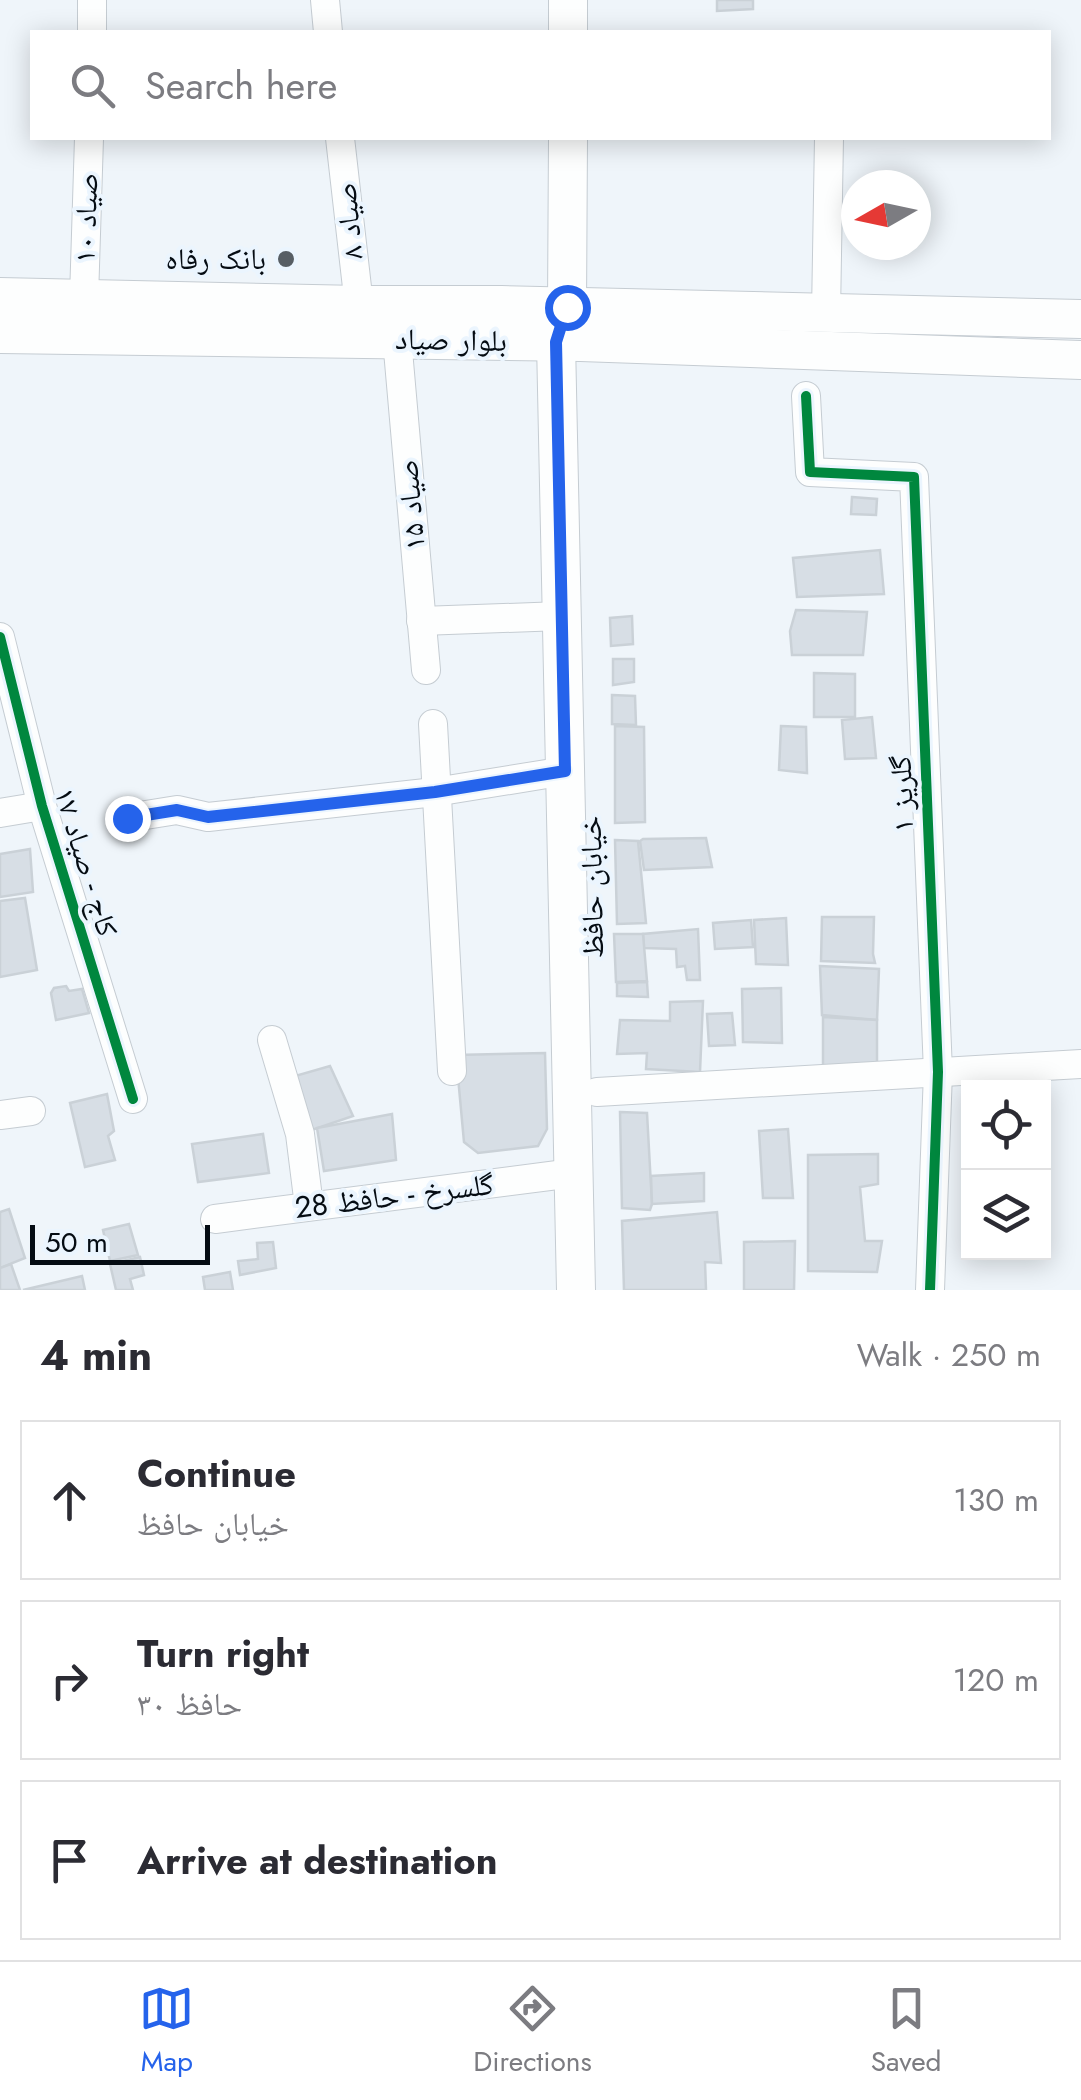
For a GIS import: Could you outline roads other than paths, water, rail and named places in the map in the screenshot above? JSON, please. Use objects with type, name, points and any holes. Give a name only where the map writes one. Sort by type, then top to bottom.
[{"type":"main road","points":[[568,0],[568,30]]},
{"type":"main road","name":"خیابان حافظ","points":[[568,140],[561,616],[576,1290]]},
{"type":"main road","name":"بلوار صیاد","points":[[0,297],[358,306],[568,330],[1081,360]]},
{"type":"main road","name":"بلوار صیاد","points":[[0,334],[397,340],[826,313],[1081,319]]},
{"type":"main road","name":"خیابان حافظ","points":[[568,330],[601,1290]]},
{"type":"street","points":[[92,0],[92,30]]},
{"type":"street","points":[[325,0],[328,30]]},
{"type":"street","name":"صیاد ۱۰","points":[[84,298],[89,140]]},
{"type":"street","name":"صیاد ۸","points":[[340,140],[358,306]]},
{"type":"street","points":[[826,313],[829,140]]},
{"type":"street","name":"صیاد ۱۵","points":[[397,340],[426,670]]},
{"type":"street","name":"گلریز ۱","points":[[806,396],[810,472],[914,476],[938,1072],[930,1290]]},
{"type":"street","points":[[421,621],[561,616]]},
{"type":"street","name":"کاج - صیاد ۱۷","points":[[0,637],[42,806],[133,1098]]},
{"type":"street","points":[[432,724],[452,1071]]},
{"type":"street","points":[[127,818],[177,810],[208,817],[435,792],[565,771]]},
{"type":"street","points":[[0,812],[42,806]]},
{"type":"street","points":[[272,1040],[300,1134],[309,1206]]},
{"type":"street","points":[[596,1092],[1081,1064]]},
{"type":"street","points":[[0,1115],[31,1111]]},
{"type":"street","name":"گلسرخ - حافظ 28","points":[[215,1219],[574,1174]]},
{"type":"place","name":"بانک رفاه","points":[[286,259]]}]
